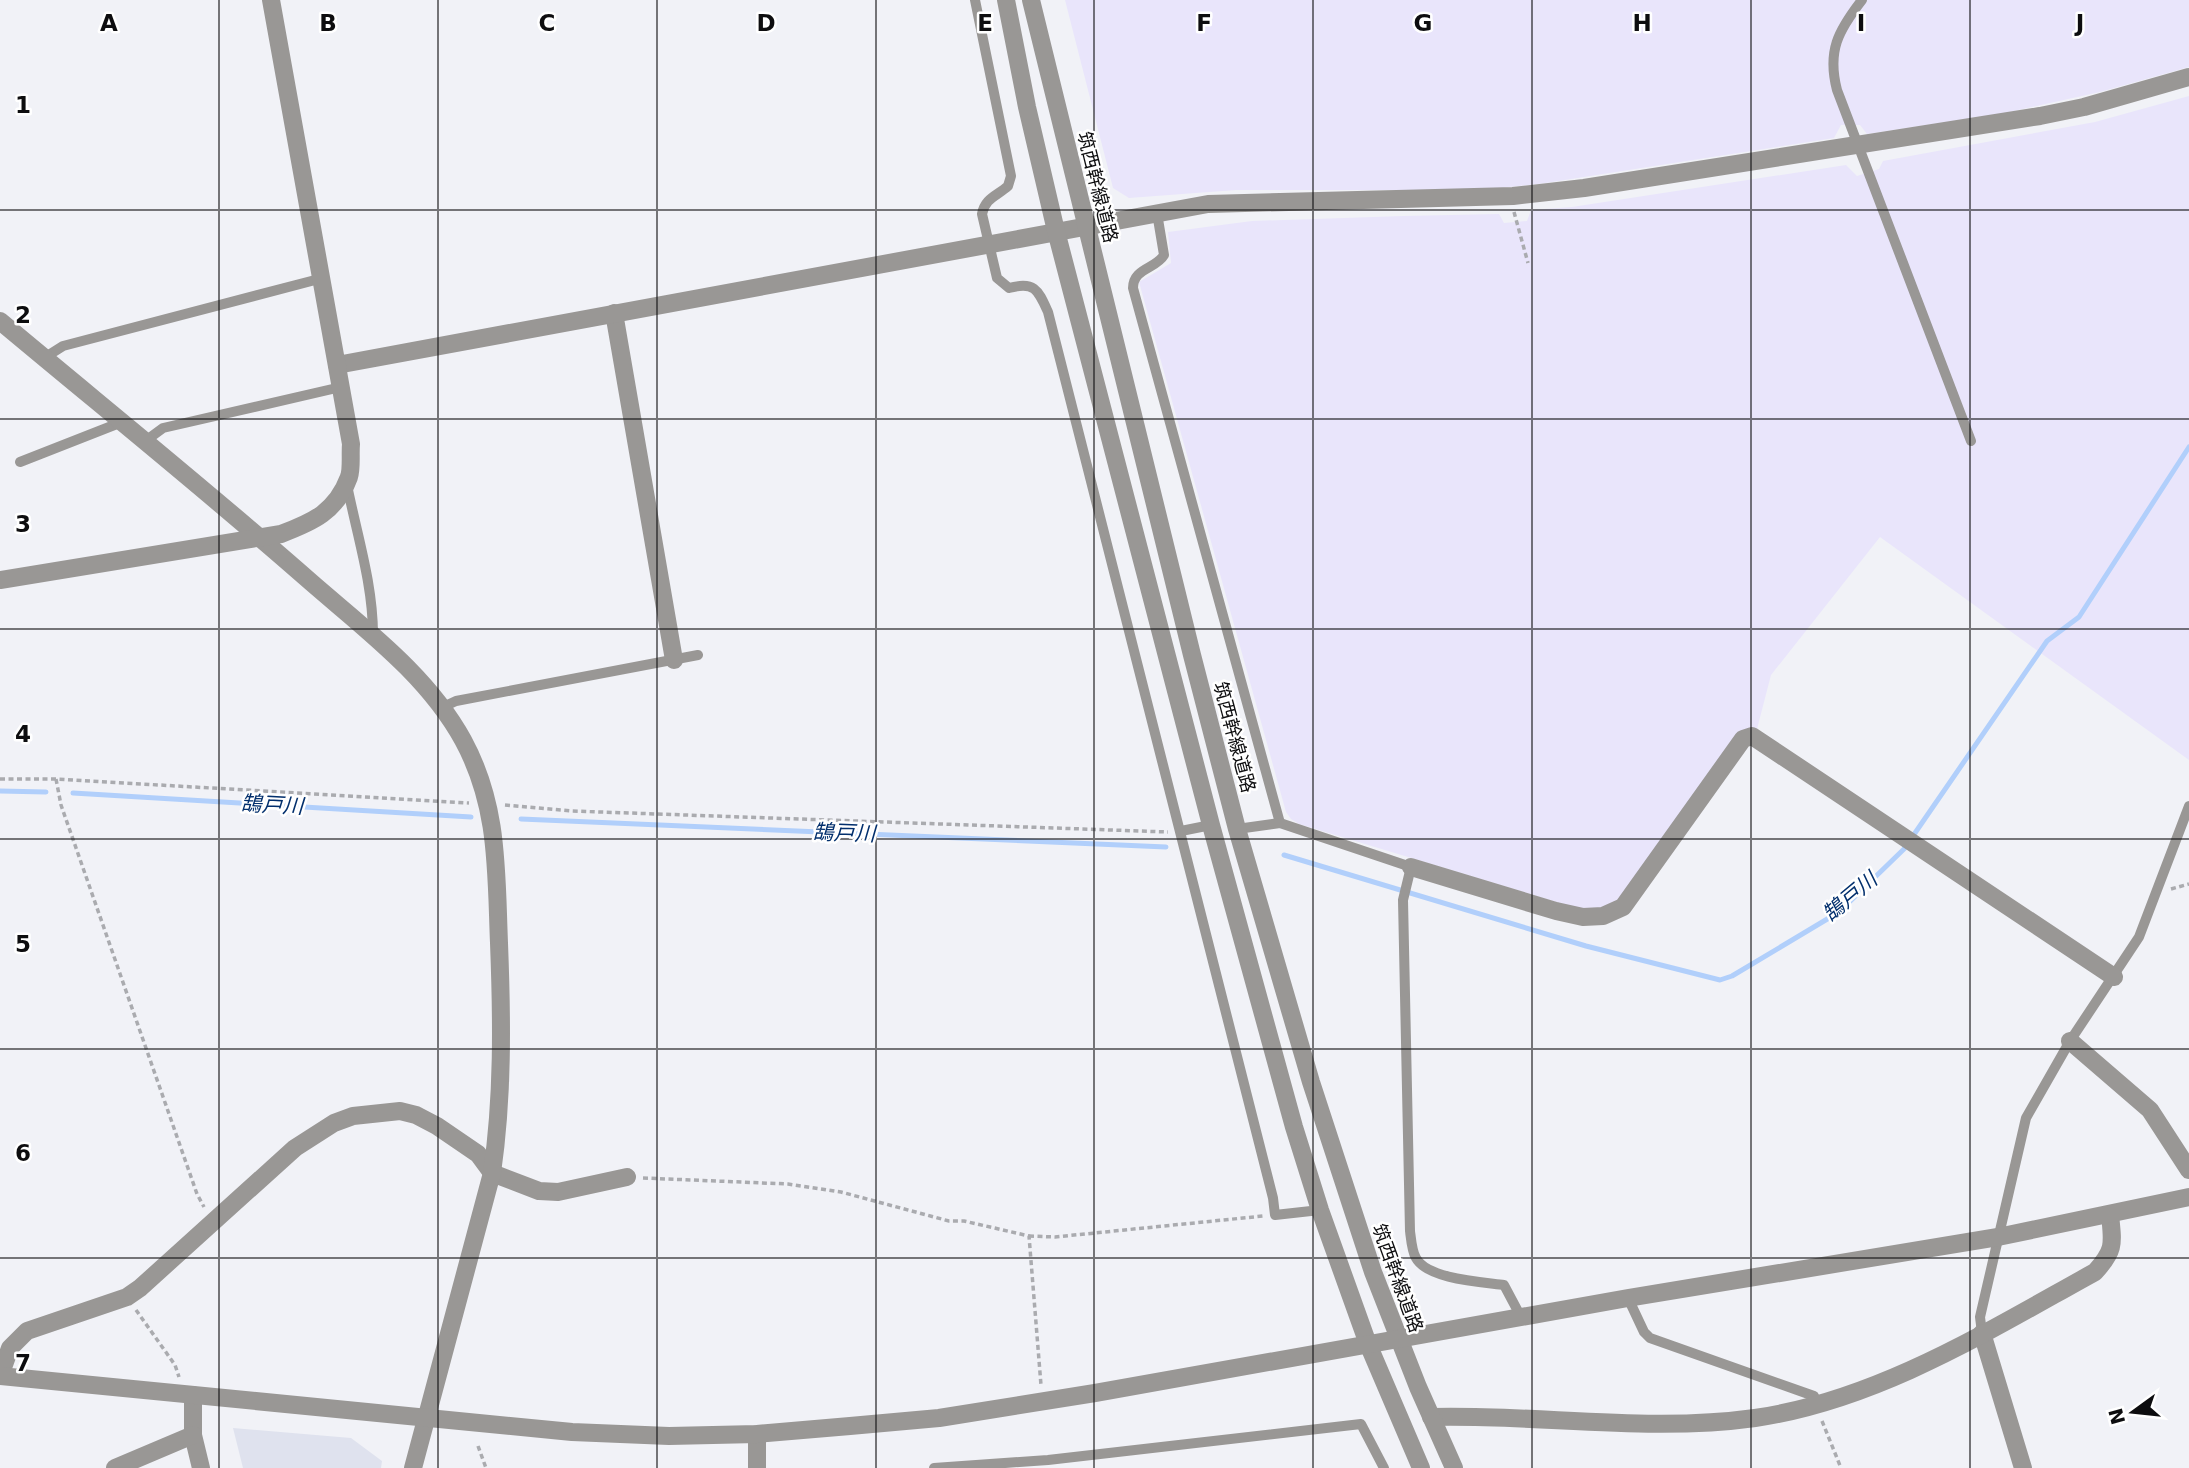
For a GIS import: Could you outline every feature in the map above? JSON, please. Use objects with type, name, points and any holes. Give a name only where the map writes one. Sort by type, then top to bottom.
[{"type":"street","points":[[0,580],[281,534],[319,519],[335,503],[350,475],[351,444],[319,279],[271,0]]},
{"type":"street","points":[[1006,0],[1027,107],[1056,231],[1211,825],[1294,1127],[1320,1210],[1368,1344],[1421,1468]]},
{"type":"street","name":"筑西幹線道路","points":[[1031,0],[1237,829],[1340,1174],[1373,1272],[1398,1339],[1454,1468]]},
{"type":"street","points":[[337,365],[1157,213],[1230,202],[1513,196],[1584,188],[2040,117],[2189,77]]},
{"type":"street","points":[[614,313],[674,660]]},
{"type":"street","points":[[0,321],[373,636],[443,707],[463,740],[488,804],[495,835],[501,1064],[499,1126],[492,1173],[413,1468]]},
{"type":"street","points":[[1411,867],[1556,911],[1583,917],[1603,916],[1623,907],[1743,739],[1752,736],[2114,977]]},
{"type":"street","points":[[2070,1041],[2150,1110],[2189,1170]]},
{"type":"street","points":[[626,1177],[558,1192],[540,1192],[492,1173],[478,1154],[416,1115],[400,1111],[353,1116],[334,1123],[295,1148],[127,1297],[27,1331],[10,1348],[0,1376],[572,1432],[669,1436],[757,1433],[939,1418],[1042,1402],[1628,1298],[1998,1237],[2189,1198]]},
{"type":"street","points":[[1431,1417],[1634,1423],[1701,1422],[1754,1418],[1817,1406],[1914,1368],[2095,1272],[2109,1258],[2113,1241],[2110,1216]]},
{"type":"street","points":[[1982,1333],[2023,1468]]},
{"type":"street","points":[[186,1394],[201,1468]]},
{"type":"street","points":[[757,1433],[757,1468]]},
{"type":"street","points":[[115,1468],[193,1435]]},
{"type":"lane","points":[[975,0],[1011,177],[1008,186],[984,205],[982,214],[997,278],[1009,288],[1024,285],[1032,287],[1040,294],[1048,312],[1276,1215],[1320,1210]]},
{"type":"lane","points":[[1862,0],[1835,42],[1832,72],[1857,145],[1971,441]]},
{"type":"lane","points":[[1157,213],[1164,255],[1161,260],[1135,277],[1133,288],[1280,823]]},
{"type":"lane","points":[[44,358],[63,346],[319,279]]},
{"type":"lane","points":[[144,442],[163,428],[341,387]]},
{"type":"lane","points":[[20,462],[122,422]]},
{"type":"lane","points":[[346,482],[363,551],[373,615],[373,636]]},
{"type":"lane","points":[[443,707],[456,701],[698,655]]},
{"type":"lane","points":[[1982,1333],[1980,1317],[2026,1118],[2070,1041],[2139,937],[2189,806]]},
{"type":"lane","points":[[1237,829],[1280,823],[1411,867],[1403,900],[1409,1231],[1416,1259],[1427,1269],[1441,1275],[1504,1285],[1521,1317]]},
{"type":"lane","points":[[1181,831],[1211,825]]},
{"type":"lane","points":[[1628,1298],[1644,1332],[1650,1338],[1814,1396],[1817,1406]]},
{"type":"lane","points":[[934,1468],[1048,1460],[1360,1424],[1384,1468]]},
{"type":"path","points":[[1513,196],[1515,222],[1528,263]]},
{"type":"path","points":[[0,779],[56,779],[572,811],[1181,831]]},
{"type":"path","points":[[56,779],[65,818],[197,1194],[214,1221]]},
{"type":"path","points":[[626,1177],[789,1184],[842,1192],[949,1221],[964,1221],[1029,1236],[1055,1237],[1276,1215]]},
{"type":"path","points":[[1029,1236],[1042,1402]]},
{"type":"path","points":[[127,1297],[179,1372],[186,1394]]},
{"type":"path","points":[[1817,1406],[1841,1468]]},
{"type":"path","points":[[478,1446],[486,1468]]},
{"type":"shaded area","points":[[1065,0],[2189,0],[2189,67],[2100,92],[2005,113],[1867,134],[1860,125],[1841,125],[1834,138],[1539,184],[1481,190],[1236,190],[1129,198],[1113,188]]},
{"type":"shaded area","points":[[2189,96],[2189,760],[1880,537],[1771,675],[1757,729],[1622,899],[1610,908],[1586,911],[1299,824],[1291,819],[1286,812],[1139,282],[1171,263],[1168,232],[1252,221],[1403,216],[1499,214],[1504,223],[1527,221],[1531,210],[1572,207],[1846,165],[1857,176],[1879,169],[1883,161],[2095,122]]},
{"type":"shaded area","points":[[233,1428],[351,1438],[382,1461],[381,1468],[243,1468]]},
{"type":"waterway","name":"鵠戸川","points":[[1284,855],[1586,946],[1720,980],[1732,976],[1839,912],[1904,849],[2047,641],[2079,617],[2189,447]]},
{"type":"waterway","name":"鵠戸川","points":[[0,791],[46,792]]},
{"type":"waterway","name":"鵠戸川","points":[[73,793],[471,817]]},
{"type":"waterway","name":"鵠戸川","points":[[521,819],[1166,847]]}]
